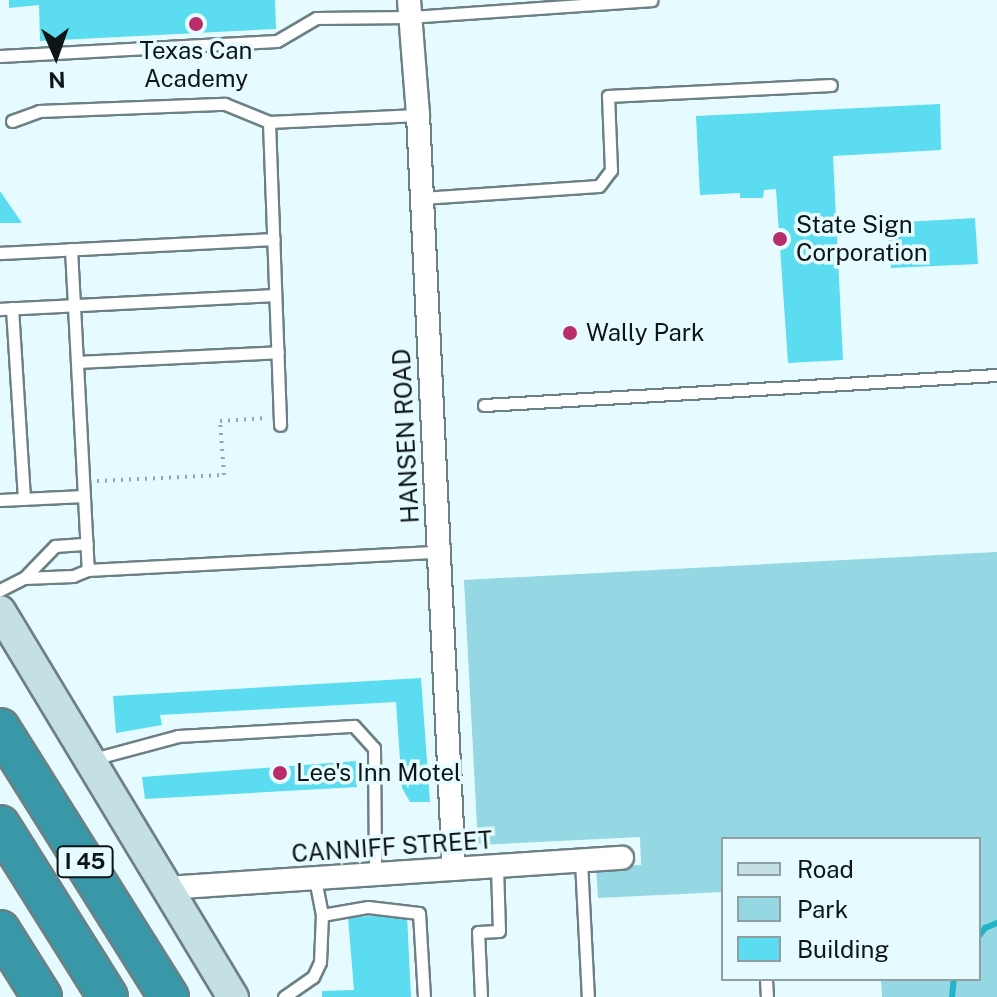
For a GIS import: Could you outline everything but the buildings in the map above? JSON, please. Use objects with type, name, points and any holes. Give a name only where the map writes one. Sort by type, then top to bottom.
[{"type":"highway","name":"I 45","points":[[0,728],[169,997]]},
{"type":"highway","name":"I 45","points":[[0,825],[108,997]]},
{"type":"highway","points":[[0,930],[42,997]]},
{"type":"main road","points":[[0,611],[233,997]]},
{"type":"street","name":"HANSEN ROAD","points":[[410,9],[418,115],[454,869]]},
{"type":"street","name":"CANNIFF STREET","points":[[166,888],[622,858]]},
{"type":"lane","points":[[0,56],[277,41],[316,18],[410,9],[651,0]]},
{"type":"lane","points":[[422,198],[599,186],[611,170],[608,96],[831,85]]},
{"type":"lane","points":[[12,121],[39,111],[225,104],[269,122],[418,115]]},
{"type":"lane","points":[[269,122],[280,422]]},
{"type":"lane","points":[[0,253],[274,239]]},
{"type":"lane","points":[[71,249],[88,570]]},
{"type":"lane","points":[[24,499],[6,309],[275,295]]},
{"type":"lane","points":[[77,362],[278,352]]},
{"type":"lane","points":[[484,405],[997,375]]},
{"type":"lane","points":[[0,500],[84,496]]},
{"type":"lane","points":[[0,590],[24,578],[55,546],[87,544]]},
{"type":"lane","points":[[24,578],[73,576],[88,570],[437,552]]},
{"type":"lane","points":[[89,761],[178,736],[354,726],[374,748],[375,875]]},
{"type":"lane","points":[[581,861],[588,997]]},
{"type":"lane","points":[[481,997],[478,932],[499,931],[497,866]]},
{"type":"lane","points":[[284,997],[313,977],[320,962],[322,915],[315,879]]},
{"type":"lane","points":[[322,915],[368,907],[419,913],[424,997]]},
{"type":"path","points":[[83,481],[224,475],[220,421],[280,422]]},
{"type":"green space","points":[[997,552],[997,997],[882,997],[881,981],[981,981],[981,837],[721,837],[721,892],[598,898],[596,867],[641,865],[640,837],[478,845],[464,580]]},
{"type":"waterway","points":[[981,933],[997,923]]},
{"type":"waterway","points":[[952,997],[954,981]]},
{"type":"place","name":"Texas Can Academy","points":[[196,24]]},
{"type":"place","name":"State Sign Corporation","points":[[780,239]]},
{"type":"place","name":"Wally Park","points":[[570,333]]},
{"type":"place","name":"Lee's Inn Motel","points":[[280,773]]}]
